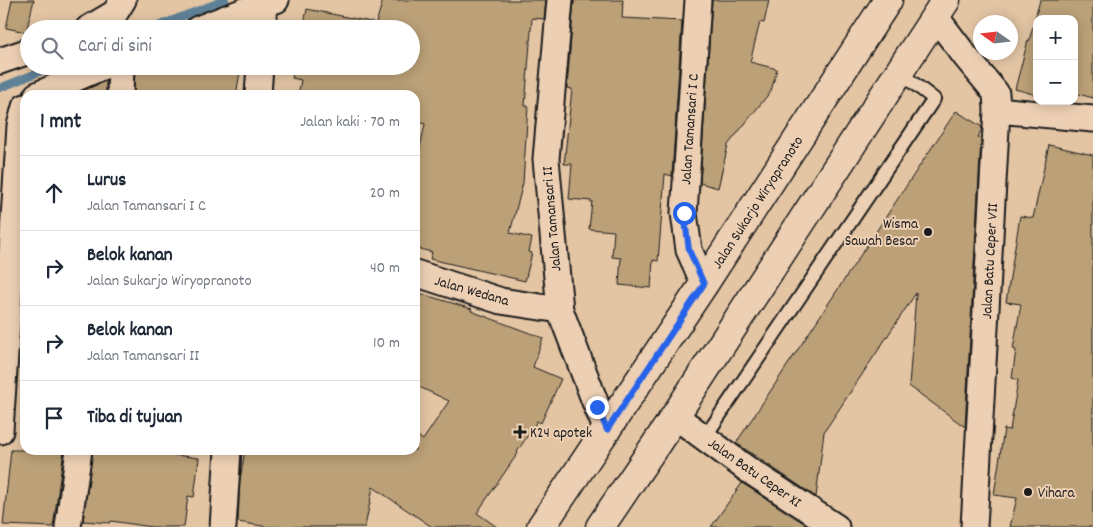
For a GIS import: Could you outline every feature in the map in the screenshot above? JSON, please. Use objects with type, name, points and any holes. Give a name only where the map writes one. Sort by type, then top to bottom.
[{"type":"main road","name":"Jalan Sukarjo Wiryopranoto","points":[[541,527],[704,284],[888,0]]},
{"type":"main road","points":[[600,527],[675,416],[941,8]]},
{"type":"street","points":[[103,20],[115,13],[123,0]]},
{"type":"street","name":"Jalan Tamansari II","points":[[560,0],[546,159],[560,310],[607,430]]},
{"type":"street","name":"Jalan Tamansari I C","points":[[698,0],[684,213],[689,250],[704,284]]},
{"type":"street","points":[[221,20],[269,1]]},
{"type":"street","points":[[265,20],[269,1]]},
{"type":"street","name":"Jalan Batu Ceper VII","points":[[941,8],[966,57],[996,93],[997,110],[974,527]]},
{"type":"street","points":[[0,61],[20,54]]},
{"type":"street","points":[[49,90],[83,75]]},
{"type":"street","points":[[120,90],[121,75]]},
{"type":"street","points":[[258,90],[259,75]]},
{"type":"street","points":[[997,110],[1093,119]]},
{"type":"street","points":[[0,431],[18,131]]},
{"type":"street","name":"Jalan Wedana","points":[[420,275],[501,301],[560,310]]},
{"type":"street","name":"Jalan Batu Ceper XI","points":[[675,416],[747,469],[836,527]]},
{"type":"street","points":[[68,527],[78,455]]},
{"type":"street","points":[[223,527],[228,455]]},
{"type":"lane","points":[[705,438],[934,99],[899,72]]},
{"type":"building","points":[[12,0],[34,0],[29,20],[20,20],[20,31],[6,28]]},
{"type":"building","points":[[383,0],[546,0],[544,19],[532,18],[525,106],[528,106],[523,183],[510,233],[532,238],[529,252],[532,253],[525,281],[430,259],[432,252],[420,249],[420,148],[425,124],[420,122],[420,90],[299,90],[301,80],[292,78],[293,75],[420,75],[420,20],[377,20]]},
{"type":"building","points":[[574,0],[623,0],[622,18],[682,21],[672,176],[665,174],[658,261],[653,260],[651,288],[619,285],[621,258],[612,257],[614,231],[589,229],[592,201],[569,199],[572,164],[564,164],[572,89],[567,88]]},
{"type":"building","points":[[712,0],[769,0],[764,23],[760,22],[750,62],[777,69],[771,91],[728,145],[718,188],[700,183]]},
{"type":"building","points":[[1040,0],[1093,0],[1093,98],[1078,94],[1078,15],[1036,15]]},
{"type":"building","points":[[307,9],[361,20],[305,20]]},
{"type":"building","points":[[1033,26],[1033,94],[1015,89]]},
{"type":"building","points":[[135,75],[239,75],[237,90],[134,90]]},
{"type":"building","points":[[106,81],[106,90],[85,90]]},
{"type":"building","name":"Wisma Sawah Besar","points":[[956,111],[982,127],[978,137],[981,139],[965,427],[909,386],[916,293],[824,432],[816,497],[736,443]]},
{"type":"building","points":[[1049,145],[1093,155],[1093,527],[1010,527],[1017,498],[994,495],[1004,429],[1010,430],[1018,380],[1012,378],[1016,350],[1013,349],[1021,304],[1006,302],[1020,216],[1033,218]]},
{"type":"building","points":[[420,293],[472,309],[471,311],[543,338],[533,367],[561,379],[541,423],[537,421],[518,453],[477,513],[497,527],[432,527],[373,487],[365,527],[268,527],[238,522],[240,480],[244,455],[420,455],[420,438],[423,440],[449,401],[420,387]]},
{"type":"building","points":[[11,450],[20,450],[20,455],[63,455],[53,527],[3,525]]},
{"type":"building","points":[[92,455],[175,455],[199,458],[194,497],[188,496],[184,527],[152,527],[111,521],[110,523],[83,521]]},
{"type":"building","points":[[742,483],[810,527],[711,527]]},
{"type":"waterway","points":[[173,20],[225,0]]},
{"type":"waterway","points":[[0,88],[32,75]]},
{"type":"place","name":"Wisma Sawah Besar","points":[[928,232]]},
{"type":"place","name":"K24 apotek","points":[[520,432]]},
{"type":"place","name":"Vihara","points":[[1028,492]]},
{"type":"route","points":[[597,407],[607,430],[704,284],[689,250],[684,213]]}]
